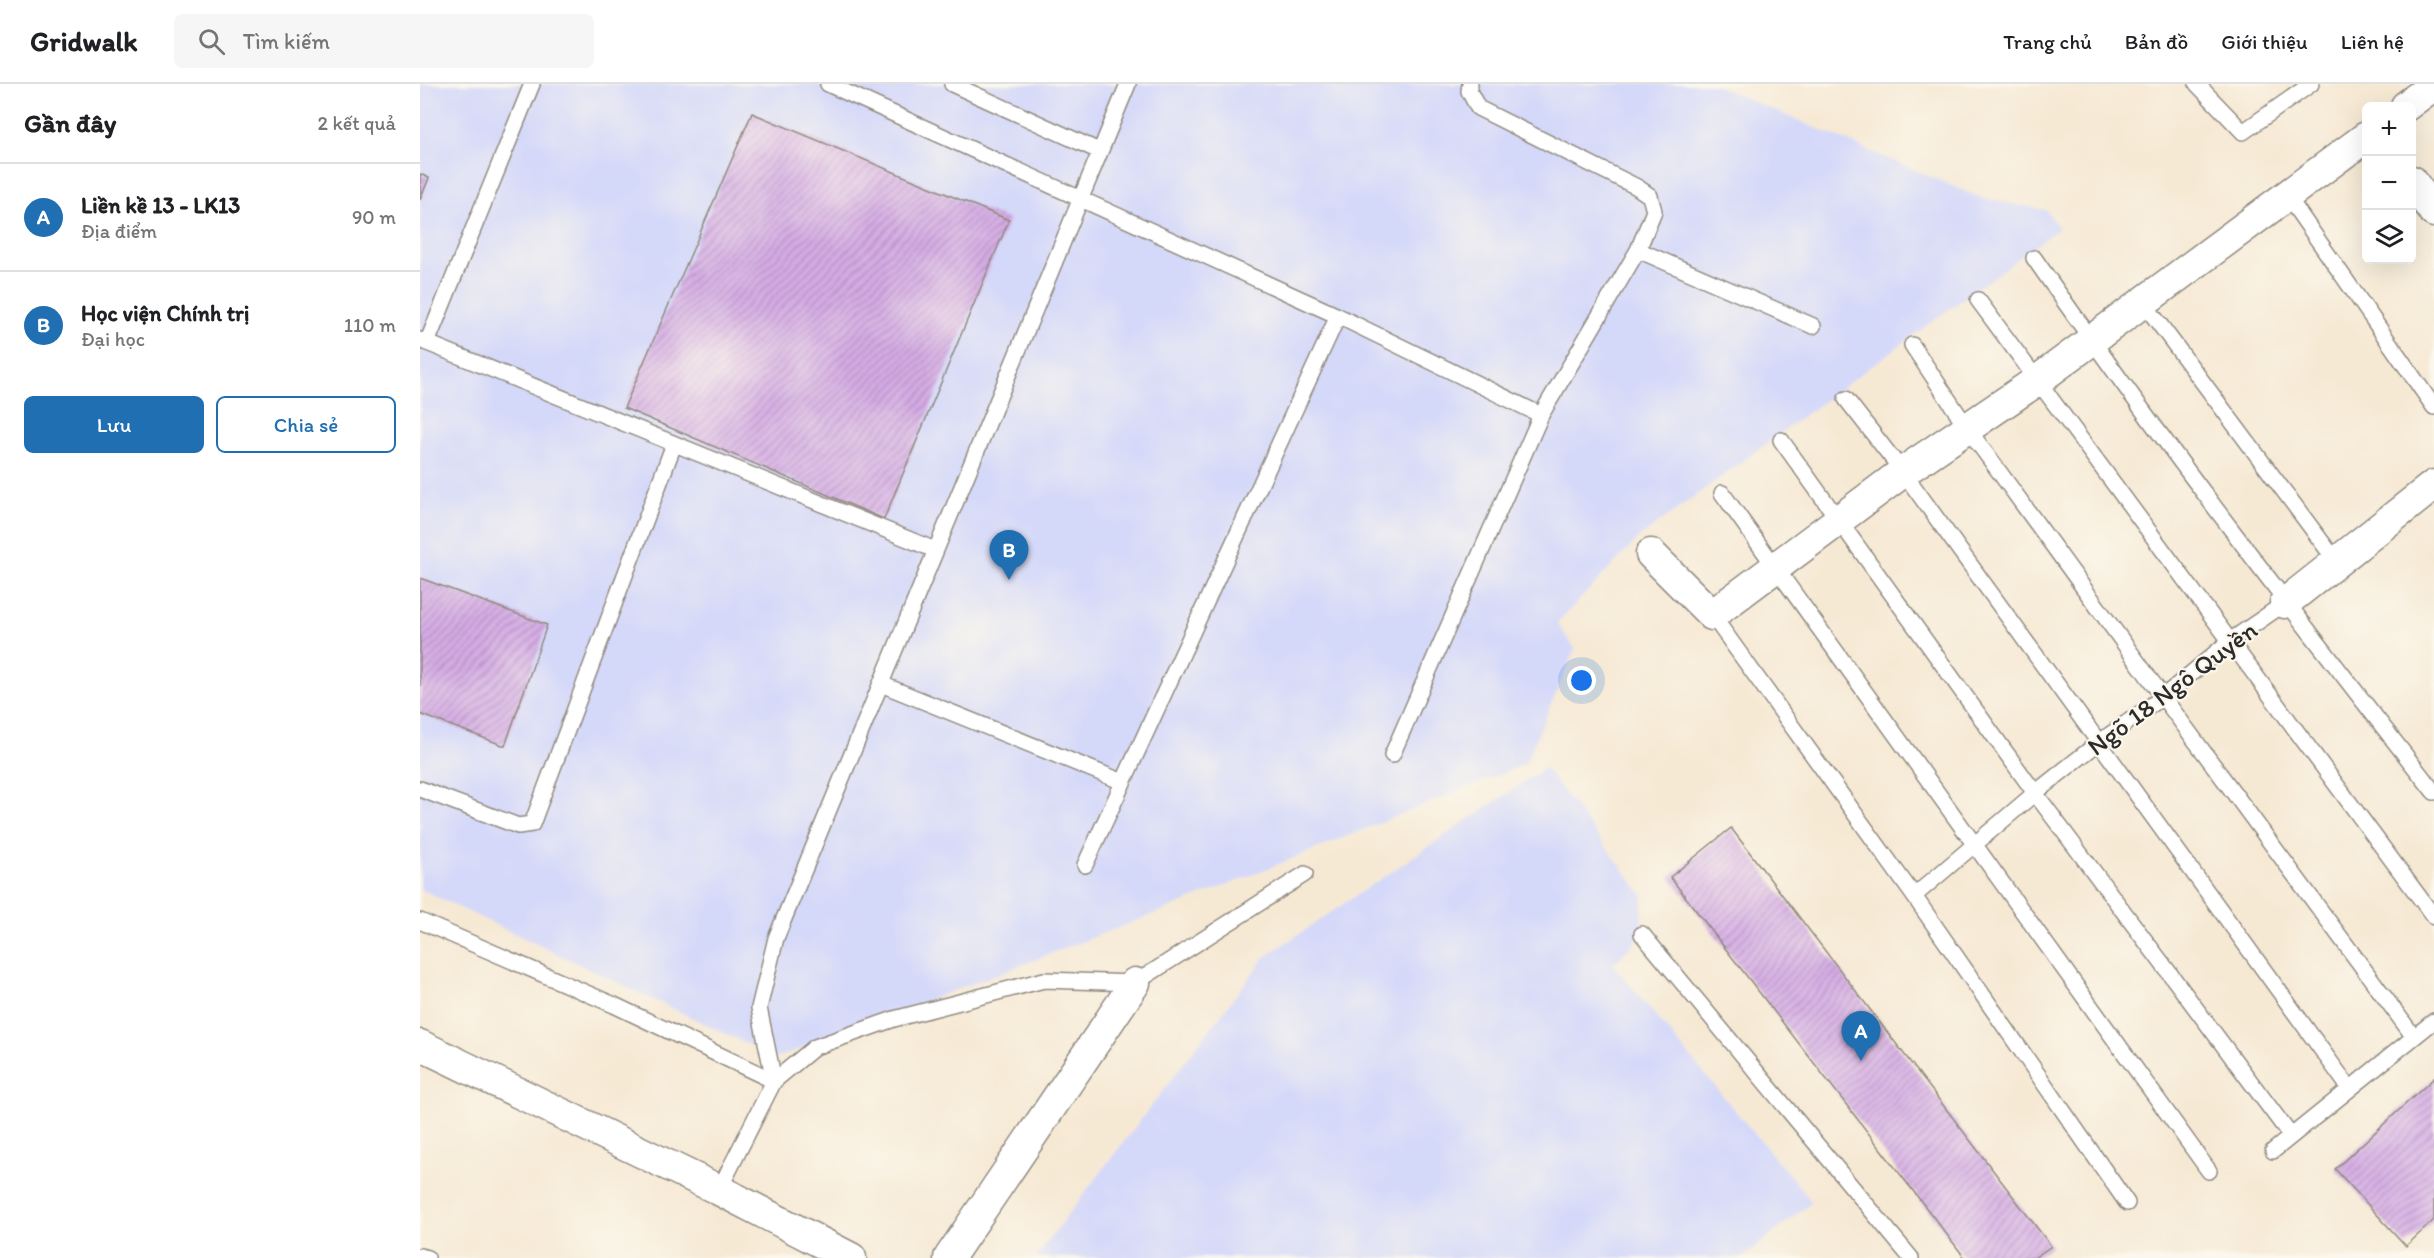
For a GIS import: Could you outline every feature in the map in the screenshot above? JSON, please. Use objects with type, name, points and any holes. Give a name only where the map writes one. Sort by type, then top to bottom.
[{"type":"street","points":[[2411,102],[2434,85]]},
{"type":"street","points":[[1651,554],[1712,615],[1903,472],[2038,380],[2362,141]]},
{"type":"street","points":[[2416,187],[2434,212]]},
{"type":"street","name":"Ngõ 18 Ngô Quyền","points":[[2285,603],[2434,485]]},
{"type":"street","points":[[949,1258],[1136,983]]},
{"type":"street","points":[[420,1045],[718,1190],[851,1258]]},
{"type":"lane","points":[[532,84],[423,341],[935,550]]},
{"type":"lane","points":[[828,84],[1338,316],[1541,415]]},
{"type":"lane","points":[[952,84],[1099,151]]},
{"type":"lane","points":[[774,1081],[759,1008],[776,938],[1078,199],[1128,84]]},
{"type":"lane","points":[[1392,755],[1541,415],[1638,250],[1654,211],[1650,196],[1637,187],[1478,108],[1469,92],[1470,84]]},
{"type":"lane","points":[[2197,84],[2243,132],[2311,84]]},
{"type":"lane","points":[[2288,197],[2434,407]]},
{"type":"lane","points":[[1638,250],[1813,326]]},
{"type":"lane","points":[[2034,258],[2285,603],[2434,792]]},
{"type":"lane","points":[[1977,300],[2434,917]]},
{"type":"lane","points":[[2143,302],[2336,561]]},
{"type":"lane","points":[[1085,865],[1338,316]]},
{"type":"lane","points":[[1912,345],[1968,429],[2414,1037]]},
{"type":"lane","points":[[1846,399],[1903,472],[2350,1089]]},
{"type":"lane","points":[[1781,440],[1837,521],[2035,793],[2291,1136]]},
{"type":"lane","points":[[420,789],[518,826],[532,824],[674,444]]},
{"type":"lane","points":[[1722,493],[2209,1171]]},
{"type":"lane","name":"Ngõ 18 Ngô Quyền","points":[[1914,896],[2035,793],[2098,743],[2163,697],[2230,641],[2285,603]]},
{"type":"lane","points":[[1712,615],[1914,896],[2127,1203]]},
{"type":"lane","points":[[881,684],[1123,782]]},
{"type":"lane","points":[[718,1190],[774,1081],[815,1047],[894,1019],[1044,980],[1136,983],[1305,874]]},
{"type":"lane","points":[[420,921],[614,1005],[774,1081]]},
{"type":"lane","points":[[1642,934],[1911,1258]]},
{"type":"lane","points":[[2273,1151],[2434,1021]]},
{"type":"lane","points":[[420,1256],[427,1258]]},
{"type":"shaded area","points":[[420,84],[1712,84],[1981,198],[2046,210],[2059,228],[1641,536],[1557,623],[1575,649],[1525,764],[1183,903],[777,1058],[420,889]]},
{"type":"shaded area","points":[[1545,768],[1643,895],[1642,934],[1613,965],[1812,1202],[1742,1258],[1035,1258],[1265,957]]},
{"type":"building","points":[[752,113],[1009,220],[884,519],[624,408]]},
{"type":"building","points":[[420,174],[429,178],[420,200]]},
{"type":"building","points":[[420,578],[547,625],[505,746],[420,714]]},
{"type":"building","points":[[1731,828],[2051,1246],[2034,1258],[1965,1258],[1670,877]]},
{"type":"building","points":[[2434,1078],[2434,1220],[2406,1246],[2335,1169]]},
{"type":"place","name":"Học viện Chính trị","points":[[1009,580]]},
{"type":"place","name":"Liền kề 13 - LK13","points":[[1861,1061]]}]
